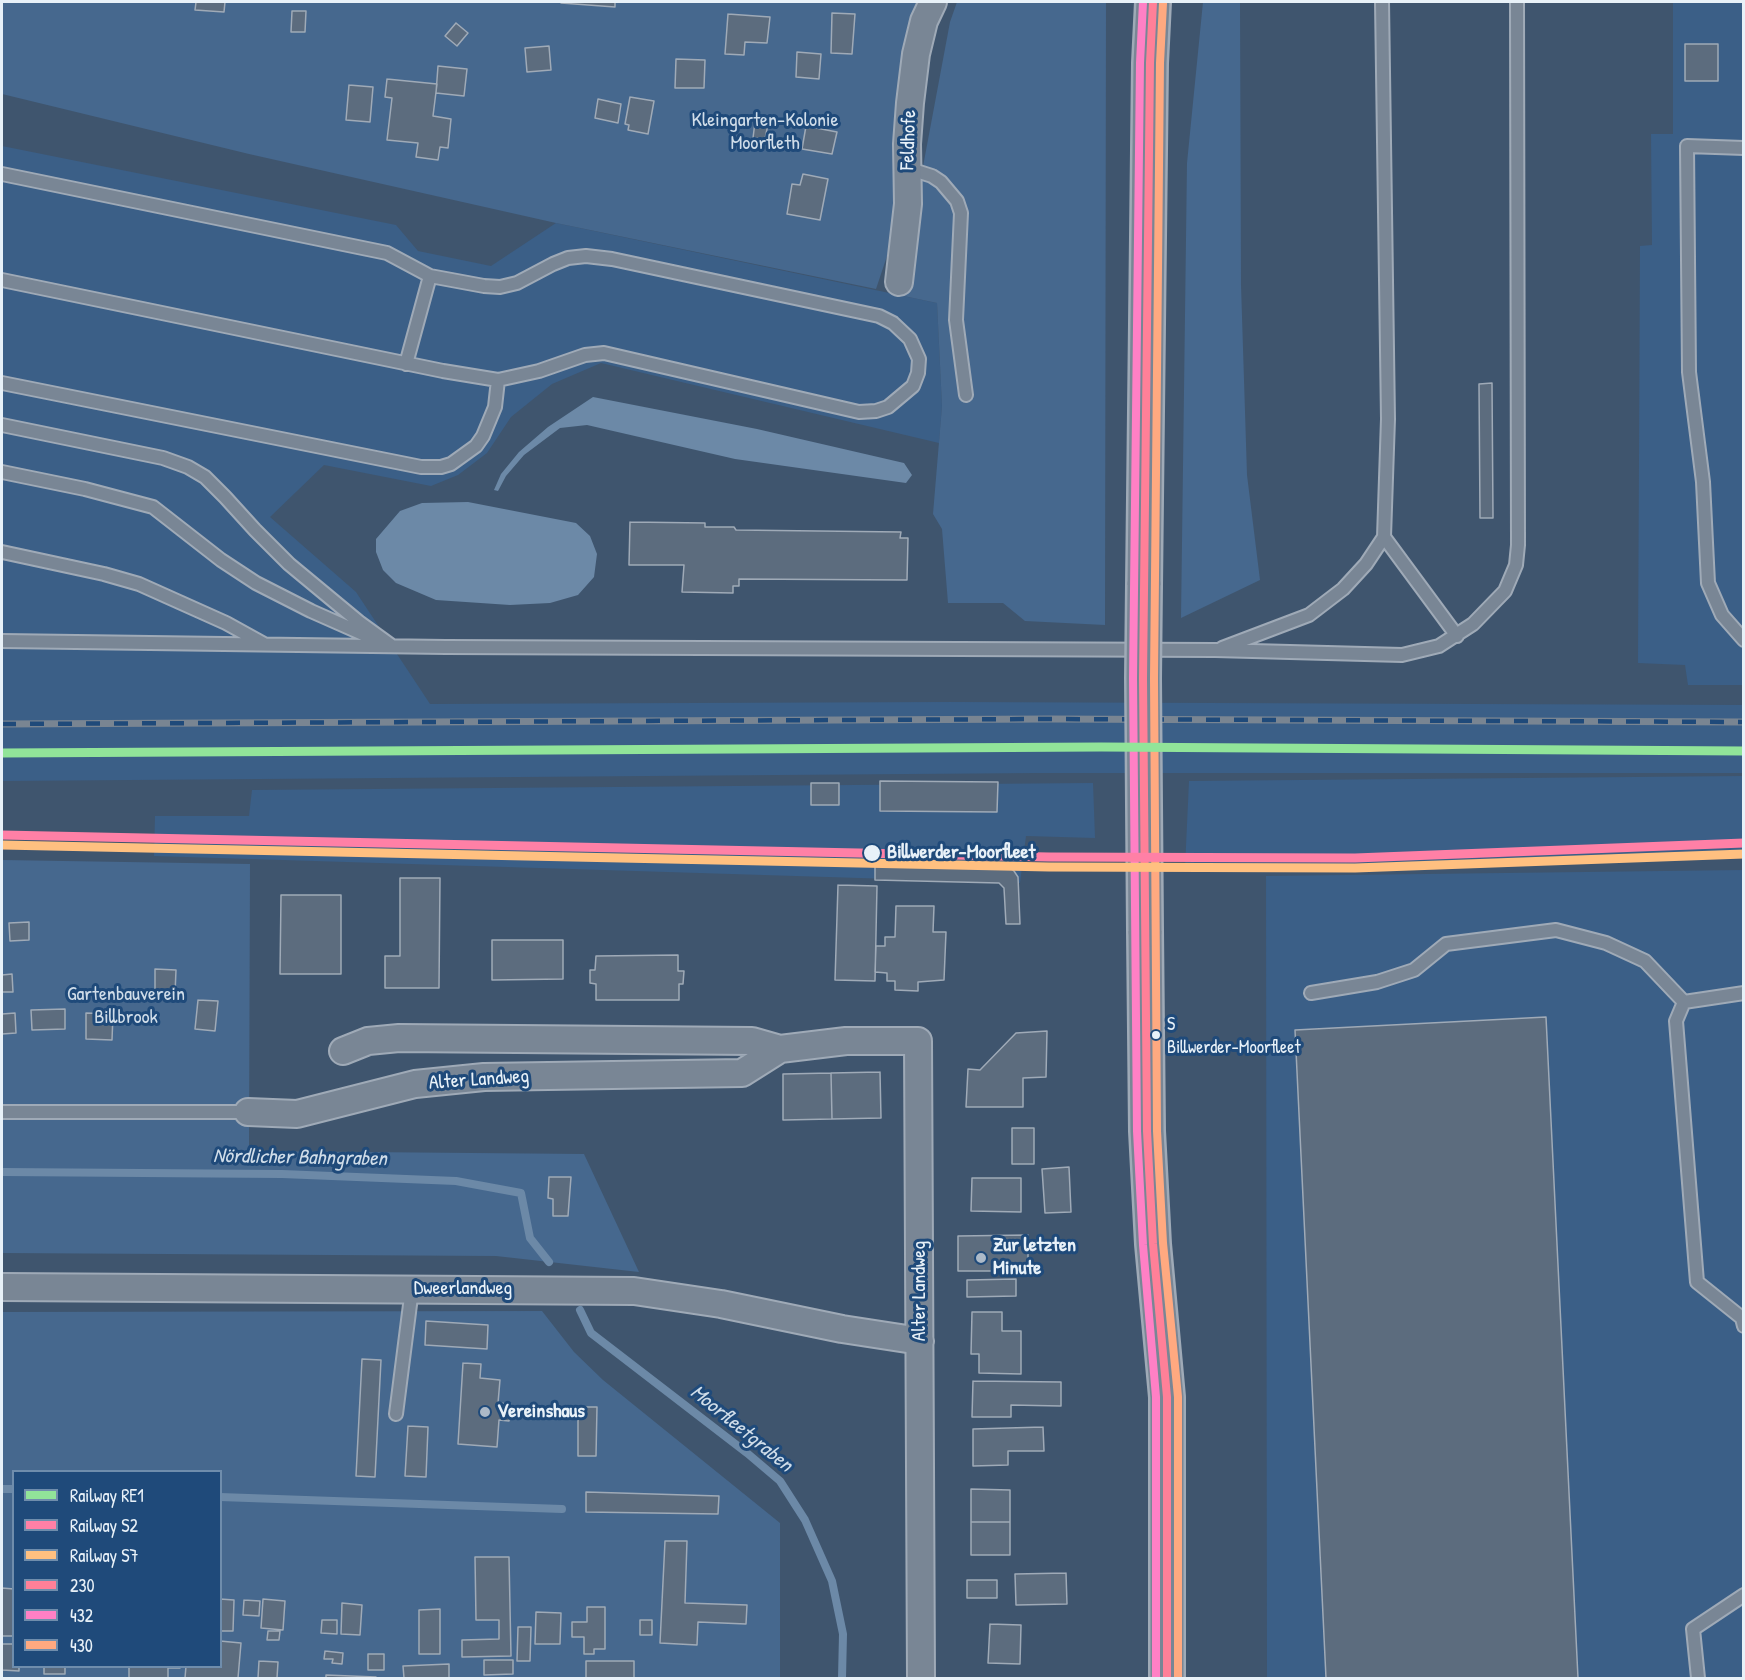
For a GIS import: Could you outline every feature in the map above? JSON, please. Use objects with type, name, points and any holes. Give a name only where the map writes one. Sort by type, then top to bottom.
[{"type":"main road","points":[[1153,2],[1150,63],[1143,678],[1147,1131],[1153,1244],[1167,1397],[1167,1678]]},
{"type":"street","name":"Feldhofe","points":[[899,282],[908,204],[908,123],[916,54],[924,21],[933,2]]},
{"type":"street","name":"Alter Landweg","points":[[343,1050],[368,1041],[399,1038],[752,1041],[780,1049],[846,1041],[918,1041],[921,1678]]},
{"type":"street","name":"Alter Landweg","points":[[248,1112],[297,1114],[415,1084],[484,1077],[742,1073],[780,1049]]},
{"type":"street","name":"Dweerlandweg","points":[[2,1287],[634,1291],[920,1341]]},
{"type":"lane","points":[[1215,651],[1309,615],[1343,589],[1366,564],[1384,537],[1388,419],[1382,2]]},
{"type":"lane","points":[[2,640],[265,645],[1215,651],[1402,655],[1439,646],[1457,636],[1489,609],[1505,591],[1516,565],[1518,545],[1517,2]]},
{"type":"lane","points":[[1743,148],[1687,146],[1689,372],[1703,482],[1708,583],[1722,615],[1743,640]]},
{"type":"lane","points":[[907,168],[932,176],[941,182],[957,201],[961,213],[956,320],[966,395]]},
{"type":"lane","points":[[2,174],[387,253],[430,276],[484,286],[500,287],[517,283],[568,258],[586,256],[612,259],[879,316],[893,323],[910,339],[919,359],[918,373],[913,386],[888,407],[876,411],[859,412],[604,353],[585,355],[540,371],[498,380],[406,364],[2,280]]},
{"type":"lane","points":[[406,364],[430,276]]},
{"type":"lane","points":[[2,383],[421,467],[441,467],[451,464],[476,446],[483,436],[495,407],[498,380]]},
{"type":"lane","points":[[2,425],[163,458],[188,467],[205,477],[289,564],[392,646]]},
{"type":"lane","points":[[2,472],[85,489],[153,507],[187,531],[220,560],[256,583],[311,611],[392,646]]},
{"type":"lane","points":[[1384,537],[1457,636]]},
{"type":"lane","points":[[2,552],[140,584],[226,623],[265,645]]},
{"type":"lane","points":[[1311,993],[1377,982],[1414,970],[1446,944],[1556,930],[1606,943],[1645,961],[1684,1002]]},
{"type":"lane","points":[[1684,1002],[1743,993]]},
{"type":"lane","points":[[1684,1002],[1676,1021],[1697,1282],[1743,1320]]},
{"type":"lane","points":[[2,1112],[248,1112]]},
{"type":"lane","points":[[396,1414],[412,1289]]},
{"type":"lane","points":[[1698,1678],[1693,1629],[1743,1595]]},
{"type":"shaded area","points":[[1673,2],[1743,2],[1743,685],[1688,685],[1685,665],[1638,663],[1640,246],[1652,245],[1651,134],[1673,134]]},
{"type":"shaded area","points":[[2,146],[396,225],[418,251],[491,266],[556,223],[937,303],[942,406],[939,443],[601,363],[552,384],[511,417],[487,453],[458,475],[431,486],[324,465],[270,517],[356,592],[430,704],[950,702],[1743,705],[1743,773],[1038,773],[2,781]]},
{"type":"shaded area","points":[[593,397],[757,429],[904,463],[912,475],[906,483],[735,459],[587,425],[560,428],[524,455],[506,476],[498,491],[494,490],[501,474],[519,452],[548,427]]},
{"type":"shaded area","points":[[468,502],[576,523],[590,536],[597,554],[594,577],[578,595],[550,603],[510,605],[436,600],[396,583],[383,570],[376,552],[376,539],[400,511],[422,503]]},
{"type":"shaded area","points":[[1743,776],[1743,856],[1185,868],[1189,781]]},
{"type":"shaded area","points":[[1093,783],[1095,838],[1026,836],[1020,883],[154,856],[155,816],[249,816],[252,790]]},
{"type":"shaded area","points":[[1743,870],[1743,1678],[1267,1678],[1266,876]]},
{"type":"green space","name":"Kleingarten-Kolonie Moorfleth","points":[[2,2],[921,2],[905,40],[891,244],[876,289],[556,223],[249,154],[2,94]]},
{"type":"green space","points":[[957,2],[1106,2],[1105,625],[1025,621],[1003,603],[948,603],[942,529],[933,514],[942,406],[937,303],[899,295],[950,22]]},
{"type":"green space","points":[[1203,2],[1240,2],[1241,285],[1247,475],[1260,580],[1181,618],[1187,163]]},
{"type":"green space","name":"Gartenbauverein Billbrook","points":[[2,860],[250,864],[249,1151],[584,1154],[639,1272],[496,1256],[2,1253]]},
{"type":"green space","points":[[542,1311],[574,1352],[603,1380],[780,1523],[780,1678],[2,1678],[2,1312]]},
{"type":"building","points":[[196,2],[225,2],[224,12],[195,10]]},
{"type":"building","points":[[615,2],[615,7],[561,3]]},
{"type":"building","points":[[292,11],[306,11],[305,32],[291,32]]},
{"type":"building","points":[[832,13],[855,14],[852,54],[831,53]]},
{"type":"building","points":[[728,14],[770,17],[767,43],[745,42],[744,55],[725,54]]},
{"type":"building","points":[[456,23],[468,33],[457,46],[445,36]]},
{"type":"building","points":[[1685,44],[1718,44],[1718,81],[1685,81]]},
{"type":"building","points":[[549,46],[551,70],[527,72],[525,48]]},
{"type":"building","points":[[797,52],[821,54],[819,79],[796,77]]},
{"type":"building","points":[[676,59],[705,60],[704,88],[675,88]]},
{"type":"building","points":[[438,66],[467,69],[464,96],[436,93]]},
{"type":"building","points":[[387,79],[437,84],[433,116],[451,119],[448,148],[440,147],[438,160],[416,157],[418,143],[387,140],[392,98],[385,97]]},
{"type":"building","points":[[349,85],[373,87],[370,122],[346,120]]},
{"type":"building","points":[[630,97],[654,101],[648,134],[628,130],[629,125],[625,124]]},
{"type":"building","points":[[598,99],[621,104],[618,123],[595,118]]},
{"type":"building","points":[[755,122],[768,124],[765,139],[753,138]]},
{"type":"building","points":[[806,126],[837,132],[832,154],[802,149]]},
{"type":"building","points":[[803,174],[828,179],[820,220],[787,214],[792,184],[800,185]]},
{"type":"building","points":[[1492,383],[1493,518],[1480,518],[1479,384]]},
{"type":"building","points":[[630,522],[705,523],[705,527],[734,527],[736,530],[901,532],[900,538],[908,538],[907,580],[739,579],[739,586],[733,586],[733,593],[682,592],[684,565],[629,565]]},
{"type":"building","points":[[880,781],[998,782],[997,812],[880,811]]},
{"type":"building","points":[[811,783],[839,783],[839,805],[811,805]]},
{"type":"building","points":[[875,860],[1005,865],[1018,877],[1020,924],[1006,924],[1004,888],[999,883],[875,880]]},
{"type":"building","points":[[400,878],[440,878],[439,988],[385,988],[385,956],[400,956]]},
{"type":"building","points":[[838,885],[877,886],[875,981],[835,980]]},
{"type":"building","points":[[281,895],[341,895],[341,974],[280,974]]},
{"type":"building","points":[[896,906],[934,906],[933,932],[946,932],[944,980],[918,982],[918,991],[895,990],[895,981],[887,981],[887,973],[875,972],[876,946],[885,946],[885,937],[895,937]]},
{"type":"building","points":[[29,922],[29,940],[10,941],[9,923]]},
{"type":"building","points":[[492,940],[563,940],[563,979],[492,980]]},
{"type":"building","points":[[678,955],[678,971],[684,971],[683,984],[679,984],[679,1000],[596,1000],[596,984],[590,983],[590,970],[595,970],[596,956]]},
{"type":"building","points":[[155,969],[176,970],[175,994],[155,994]]},
{"type":"building","points":[[12,974],[13,992],[2,992],[2,975]]},
{"type":"building","points":[[198,1000],[218,1001],[215,1031],[195,1029]]},
{"type":"building","points":[[65,1009],[65,1029],[32,1030],[31,1010]]},
{"type":"building","points":[[15,1013],[16,1033],[2,1034],[2,1014]]},
{"type":"building","points":[[86,1013],[113,1014],[112,1040],[86,1039]]},
{"type":"building","points":[[1546,1017],[1578,1678],[1326,1678],[1295,1030]]},
{"type":"building","points":[[1047,1031],[1046,1077],[1023,1078],[1023,1107],[966,1107],[968,1069],[980,1070],[1016,1033]]},
{"type":"building","points":[[880,1072],[881,1118],[832,1119],[831,1073]]},
{"type":"building","points":[[831,1073],[832,1119],[783,1120],[783,1074]]},
{"type":"building","points":[[1012,1128],[1034,1128],[1034,1164],[1012,1164]]},
{"type":"building","points":[[1069,1167],[1071,1212],[1045,1213],[1042,1169]]},
{"type":"building","points":[[549,1177],[571,1177],[568,1216],[553,1216],[553,1199],[548,1198]]},
{"type":"building","points":[[972,1178],[1021,1178],[1021,1212],[971,1211]]},
{"type":"building","points":[[1028,1235],[1028,1271],[958,1271],[958,1236]]},
{"type":"building","points":[[1016,1279],[1016,1296],[967,1297],[967,1280]]},
{"type":"building","points":[[972,1312],[1002,1312],[1002,1331],[1021,1331],[1021,1374],[979,1373],[979,1354],[971,1354]]},
{"type":"building","points":[[426,1321],[488,1325],[487,1349],[425,1345]]},
{"type":"building","points":[[362,1359],[381,1360],[375,1477],[356,1476]]},
{"type":"building","name":"Vereinshaus","points":[[463,1363],[481,1364],[480,1378],[500,1380],[498,1403],[511,1404],[509,1421],[499,1420],[497,1447],[458,1444]]},
{"type":"building","points":[[973,1381],[1061,1382],[1061,1406],[1011,1405],[1011,1417],[972,1417]]},
{"type":"building","points":[[578,1407],[597,1407],[596,1456],[578,1456]]},
{"type":"building","points":[[408,1426],[428,1427],[426,1477],[405,1476]]},
{"type":"building","points":[[1043,1427],[1044,1451],[1008,1451],[1008,1465],[973,1466],[973,1429]]},
{"type":"building","points":[[971,1489],[1010,1490],[1010,1522],[971,1522]]},
{"type":"building","points":[[586,1492],[719,1496],[718,1514],[586,1512]]},
{"type":"building","points":[[971,1522],[1010,1522],[1010,1555],[971,1555]]},
{"type":"building","points":[[665,1541],[687,1541],[685,1603],[747,1605],[746,1624],[698,1622],[697,1645],[660,1643]]},
{"type":"building","points":[[475,1557],[509,1557],[511,1656],[462,1657],[462,1640],[499,1639],[499,1620],[476,1620]]},
{"type":"building","points":[[1066,1573],[1067,1604],[1016,1605],[1015,1574]]},
{"type":"building","points":[[967,1580],[997,1580],[997,1598],[967,1598]]},
{"type":"building","points":[[2,1588],[12,1589],[12,1636],[2,1636]]},
{"type":"building","points":[[222,1599],[234,1600],[233,1631],[222,1631]]},
{"type":"building","points":[[263,1599],[285,1601],[283,1630],[261,1628]]},
{"type":"building","points":[[244,1600],[260,1601],[259,1616],[243,1615]]},
{"type":"building","points":[[342,1603],[362,1605],[360,1635],[341,1634]]},
{"type":"building","points":[[587,1607],[605,1607],[605,1649],[594,1649],[594,1654],[584,1654],[584,1637],[572,1637],[572,1622],[587,1622]]},
{"type":"building","points":[[440,1609],[440,1654],[419,1654],[419,1610]]},
{"type":"building","points":[[536,1612],[561,1613],[560,1644],[535,1644]]},
{"type":"building","points":[[322,1620],[337,1620],[337,1634],[321,1633]]},
{"type":"building","points":[[640,1620],[652,1620],[652,1635],[640,1635]]},
{"type":"building","points":[[990,1624],[1021,1625],[1020,1664],[988,1663]]},
{"type":"building","points":[[518,1627],[531,1627],[530,1661],[517,1661]]},
{"type":"building","points":[[268,1631],[280,1631],[279,1640],[267,1640]]},
{"type":"building","points":[[222,1641],[241,1643],[238,1678],[185,1678],[186,1668],[222,1668]]},
{"type":"building","points":[[2,1644],[12,1644],[12,1668],[19,1668],[19,1671],[2,1670]]},
{"type":"building","points":[[325,1651],[343,1653],[342,1664],[332,1663],[333,1659],[324,1659]]},
{"type":"building","points":[[368,1654],[384,1654],[384,1670],[368,1670]]},
{"type":"building","points":[[484,1660],[513,1660],[513,1674],[484,1675]]},
{"type":"building","points":[[259,1661],[278,1662],[277,1678],[258,1678]]},
{"type":"building","points":[[586,1661],[634,1661],[634,1678],[586,1678]]},
{"type":"building","points":[[449,1664],[449,1678],[404,1678],[403,1666]]},
{"type":"building","points":[[44,1668],[65,1668],[65,1674],[44,1674]]},
{"type":"building","points":[[129,1668],[168,1668],[168,1678],[129,1678]]},
{"type":"building","points":[[326,1675],[376,1677],[376,1678],[326,1678]]},
{"type":"waterway","name":"Nördlicher Bahngraben","points":[[2,1172],[282,1174],[456,1181],[521,1193],[530,1238],[549,1262]]},
{"type":"waterway","name":"Moorfleetgraben","points":[[580,1310],[591,1333],[780,1481],[805,1520],[832,1581],[843,1634],[842,1678]]},
{"type":"waterway","points":[[2,1489],[12,1489]]},
{"type":"waterway","points":[[222,1497],[562,1509]]},
{"type":"railway","points":[[2,724],[1050,719],[1744,722]]},
{"type":"rail line","name":"RE1","points":[[2,753],[1101,747],[1744,751]]},
{"type":"rail line","name":"S2","points":[[2,835],[1049,857],[1355,858],[1744,843]]},
{"type":"rail line","name":"S7","points":[[2,845],[1049,867],[1355,868],[1744,854]]},
{"type":"transit line","name":"432","points":[[1143,2],[1140,63],[1133,678],[1137,1131],[1143,1245],[1156,1397],[1156,1678]]},
{"type":"transit line","name":"230","points":[[1153,2],[1150,63],[1143,678],[1147,1131],[1153,1244],[1167,1397],[1167,1678]]},
{"type":"transit line","name":"430","points":[[1163,3],[1160,63],[1154,678],[1157,1131],[1163,1243],[1178,1397],[1178,1678]]},
{"type":"place","name":"Billwerder-Moorfleet","points":[[872,853]]},
{"type":"place","name":"S Billwerder-Moorfleet","points":[[1156,1035]]},
{"type":"place","name":"Zur letzten Minute","points":[[981,1258]]},
{"type":"place","name":"Vereinshaus","points":[[485,1412]]}]
